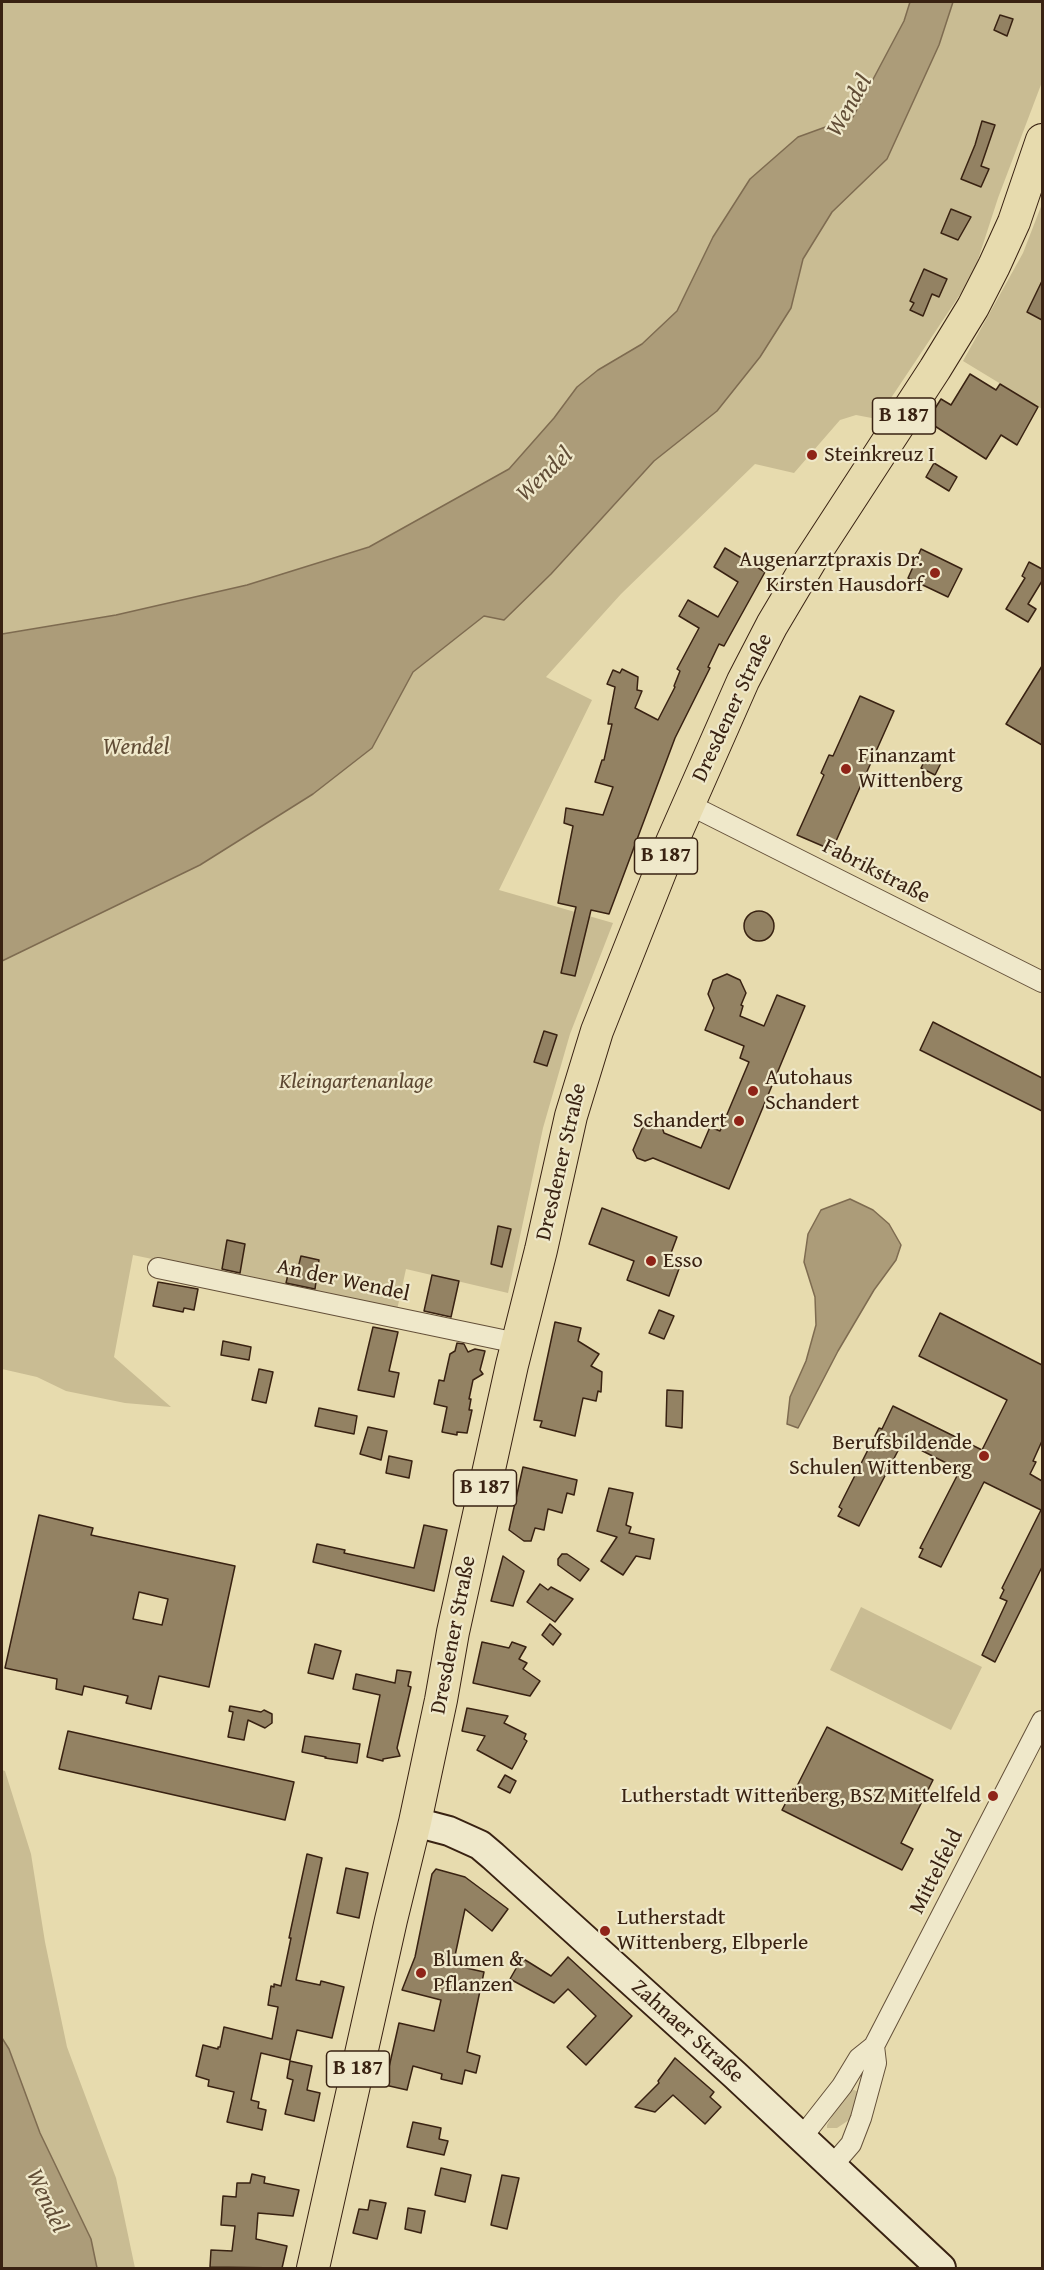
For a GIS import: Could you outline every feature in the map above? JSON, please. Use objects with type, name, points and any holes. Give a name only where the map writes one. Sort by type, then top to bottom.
[{"type":"main road","name":"Dresdener Straße","points":[[313,2268],[391,1920],[416,1822],[453,1632],[517,1343],[541,1250],[563,1146],[585,1067],[614,987],[688,804],[734,698],[772,625],[827,532],[949,346],[984,286],[1014,222],[1042,140]]},
{"type":"main road","name":"Zahnaer Straße","points":[[416,1822],[449,1831],[480,1845],[493,1856],[941,2268]]},
{"type":"street","name":"Fabrikstraße","points":[[688,804],[1042,982]]},
{"type":"street","name":"An der Wendel","points":[[158,1268],[517,1343]]},
{"type":"street","name":"Mittelfeld","points":[[802,2138],[836,2094],[859,2058],[874,2046],[1042,1721]]},
{"type":"street","name":"Mittelfeld","points":[[832,2166],[851,2144],[861,2118],[876,2063],[874,2046]]},
{"type":"green space","points":[[2,2],[910,2],[904,21],[853,117],[798,137],[750,179],[713,237],[677,311],[642,344],[598,370],[577,387],[554,418],[509,469],[369,547],[247,585],[116,615],[2,634]]},
{"type":"green space","name":"Kleingartenanlage","points":[[953,2],[1042,2],[1042,82],[998,198],[973,275],[877,419],[856,415],[840,420],[794,473],[755,464],[621,594],[546,677],[592,700],[499,890],[613,923],[570,1034],[543,1128],[508,1293],[406,1269],[397,1310],[133,1255],[114,1357],[171,1407],[125,1403],[66,1391],[37,1377],[2,1369],[2,961],[200,865],[313,794],[372,748],[413,672],[484,616],[551,574],[654,461],[717,411],[791,308],[803,259],[832,212],[887,159],[939,45]]},
{"type":"green space","points":[[1042,204],[1042,409],[963,361],[1023,253]]},
{"type":"green space","points":[[861,1607],[982,1667],[951,1730],[830,1670]]},
{"type":"green space","points":[[2,1770],[5,1771],[31,1854],[45,1942],[67,2047],[116,2178],[135,2268],[97,2268],[91,2239],[40,2133],[9,2049],[2,2038]]},
{"type":"green space","points":[[849,2088],[859,2092],[849,2120],[837,2128],[827,2128],[827,2125]]},
{"type":"water","name":"Wendel","points":[[910,2],[953,2],[939,45],[887,159],[832,212],[803,259],[791,308],[760,357],[717,411],[654,461],[551,574],[504,620],[484,616],[413,672],[372,748],[313,794],[200,865],[2,961],[2,634],[116,615],[247,585],[369,547],[509,469],[554,418],[577,387],[598,370],[642,344],[677,311],[713,237],[750,179],[798,137],[853,117],[904,21]]},
{"type":"water","points":[[850,1199],[873,1210],[889,1224],[901,1245],[896,1260],[874,1290],[838,1351],[798,1428],[787,1424],[790,1397],[806,1361],[816,1325],[815,1297],[804,1262],[808,1234],[821,1210]]},
{"type":"water","points":[[2,2038],[9,2049],[40,2133],[91,2239],[97,2268],[2,2268]]},
{"type":"building","points":[[1000,15],[1013,19],[1007,36],[994,30]]},
{"type":"building","points":[[982,121],[995,125],[981,166],[989,169],[981,187],[961,179]]},
{"type":"building","points":[[951,209],[971,217],[958,240],[941,233]]},
{"type":"building","points":[[924,269],[947,279],[939,297],[932,294],[923,316],[910,310],[914,303],[910,301]]},
{"type":"building","points":[[1042,281],[1042,320],[1027,312]]},
{"type":"building","points":[[970,374],[996,390],[1000,384],[1038,407],[1017,445],[1001,435],[986,459],[927,421],[941,399],[951,405]]},
{"type":"building","points":[[934,463],[957,477],[949,491],[926,477]]},
{"type":"building","points":[[725,548],[765,572],[724,646],[719,644],[708,667],[710,668],[675,738],[609,914],[591,910],[575,976],[561,973],[576,907],[558,903],[573,826],[564,823],[566,808],[603,815],[613,787],[595,782],[602,760],[604,760],[612,724],[608,724],[615,687],[607,684],[613,670],[620,673],[622,669],[638,677],[637,690],[642,691],[635,708],[658,720],[675,687],[680,671],[677,669],[699,628],[679,616],[688,600],[718,617],[738,582],[714,567]]},
{"type":"building","name":"Augenarztpraxis Dr. Kirsten Hausdorf","points":[[921,549],[962,569],[948,597],[908,578]]},
{"type":"building","points":[[1029,562],[1042,569],[1042,581],[1028,604],[1036,609],[1028,622],[1006,609],[1025,578],[1022,576]]},
{"type":"building","points":[[1042,666],[1042,745],[1006,724]]},
{"type":"building","name":"Finanzamt Wittenberg","points":[[860,696],[894,711],[832,850],[797,835],[824,775],[821,773],[829,755],[833,756]]},
{"type":"building","points":[[928,754],[942,761],[935,775],[921,768]]},
{"type":"building","points":[[759,911],[769,916],[774,926],[769,936],[759,941],[749,936],[744,926],[749,916]]},
{"type":"building","name":"Autohaus Schandert","points":[[727,974],[740,980],[746,993],[741,1005],[743,1006],[740,1016],[764,1026],[777,995],[805,1006],[729,1189],[653,1158],[645,1161],[637,1158],[633,1150],[644,1124],[653,1121],[661,1124],[664,1133],[701,1148],[710,1127],[720,1131],[749,1062],[740,1058],[744,1046],[705,1030],[714,1008],[708,994],[713,980]]},
{"type":"building","points":[[933,1022],[1042,1078],[1042,1111],[920,1050]]},
{"type":"building","points":[[544,1031],[557,1035],[547,1066],[534,1062]]},
{"type":"building","points":[[602,1208],[677,1237],[668,1261],[680,1266],[669,1296],[627,1280],[634,1261],[589,1244]]},
{"type":"building","points":[[498,1226],[511,1229],[502,1267],[491,1264]]},
{"type":"building","points":[[227,1240],[245,1244],[240,1273],[222,1269]]},
{"type":"building","points":[[301,1256],[319,1260],[315,1289],[286,1283],[290,1266],[298,1268]]},
{"type":"building","points":[[432,1275],[459,1281],[451,1317],[424,1311]]},
{"type":"building","points":[[158,1282],[198,1289],[194,1310],[184,1308],[183,1312],[153,1306]]},
{"type":"building","points":[[659,1310],[674,1316],[664,1339],[649,1333]]},
{"type":"building","name":"Berufsbildende Schulen Wittenberg","points":[[940,1313],[1042,1365],[1042,1441],[1030,1474],[1042,1481],[1042,1567],[995,1662],[982,1655],[1007,1601],[1000,1598],[1004,1590],[1002,1588],[1041,1510],[984,1482],[941,1567],[919,1557],[923,1549],[920,1548],[960,1470],[903,1441],[859,1526],[838,1516],[842,1509],[839,1507],[879,1428],[882,1429],[893,1406],[982,1450],[1007,1400],[919,1356]]},
{"type":"building","points":[[555,1322],[581,1328],[578,1341],[599,1354],[591,1366],[602,1372],[601,1392],[598,1391],[596,1401],[583,1398],[575,1436],[540,1427],[542,1421],[534,1420]]},
{"type":"building","points":[[373,1327],[398,1332],[389,1371],[399,1373],[394,1397],[358,1390]]},
{"type":"building","points":[[223,1341],[251,1347],[249,1360],[221,1355]]},
{"type":"building","points":[[457,1343],[464,1344],[468,1352],[475,1349],[485,1351],[480,1370],[483,1374],[473,1380],[469,1399],[471,1399],[469,1410],[472,1410],[467,1433],[457,1432],[457,1435],[442,1432],[447,1407],[434,1404],[439,1380],[444,1381],[450,1354],[455,1351]]},
{"type":"building","points":[[259,1369],[273,1372],[266,1403],[252,1400]]},
{"type":"building","points":[[667,1390],[683,1391],[682,1428],[666,1426]]},
{"type":"building","points":[[319,1408],[357,1416],[354,1434],[315,1426]]},
{"type":"building","points":[[368,1427],[387,1431],[381,1460],[360,1454]]},
{"type":"building","points":[[389,1456],[412,1461],[409,1478],[386,1473]]},
{"type":"building","points":[[523,1467],[577,1480],[574,1495],[567,1493],[562,1513],[548,1509],[544,1530],[535,1528],[531,1541],[524,1541],[509,1530]]},
{"type":"building","points":[[609,1488],[633,1493],[626,1525],[631,1527],[629,1533],[654,1539],[650,1559],[636,1556],[623,1575],[601,1561],[617,1537],[597,1531]]},
{"type":"building","points":[[39,1515],[93,1528],[91,1535],[235,1566],[209,1687],[159,1676],[151,1709],[126,1703],[128,1696],[84,1686],[82,1695],[56,1689],[57,1679],[5,1668]],"holes":[[[139,1592],[168,1599],[162,1625],[133,1619]]]},
{"type":"building","points":[[424,1525],[447,1530],[434,1591],[313,1562],[317,1544],[345,1550],[344,1553],[414,1568]]},
{"type":"building","points":[[562,1554],[567,1554],[589,1569],[580,1581],[558,1565],[558,1559]]},
{"type":"building","points":[[503,1556],[524,1571],[513,1606],[491,1601]]},
{"type":"building","points":[[540,1584],[548,1590],[551,1587],[573,1599],[555,1622],[527,1602]]},
{"type":"building","points":[[550,1624],[561,1634],[553,1645],[542,1635]]},
{"type":"building","points":[[482,1642],[509,1648],[512,1642],[526,1647],[519,1659],[527,1663],[523,1669],[540,1681],[530,1696],[473,1683]]},
{"type":"building","points":[[315,1644],[341,1651],[333,1679],[308,1673]]},
{"type":"building","points":[[397,1670],[411,1672],[408,1686],[411,1687],[397,1748],[400,1756],[383,1759],[383,1761],[367,1757],[380,1695],[353,1689],[356,1674],[395,1683]]},
{"type":"building","points":[[230,1706],[261,1712],[264,1710],[272,1714],[272,1723],[265,1728],[248,1720],[244,1740],[228,1737],[233,1712],[229,1711]]},
{"type":"building","points":[[467,1708],[508,1716],[504,1723],[526,1734],[524,1739],[527,1741],[512,1769],[477,1750],[485,1736],[462,1731]]},
{"type":"building","points":[[827,1727],[933,1780],[901,1843],[913,1849],[902,1870],[782,1810],[793,1789],[795,1790]]},
{"type":"building","points":[[68,1731],[294,1782],[285,1820],[59,1769]]},
{"type":"building","points":[[305,1736],[360,1744],[357,1763],[302,1752]]},
{"type":"building","points":[[505,1775],[516,1781],[510,1793],[498,1787]]},
{"type":"building","points":[[307,1854],[322,1858],[296,1980],[320,1985],[321,1981],[344,1987],[332,2038],[297,2030],[290,2060],[261,2053],[251,2100],[259,2102],[258,2108],[266,2110],[262,2130],[227,2122],[234,2092],[208,2086],[209,2080],[196,2076],[203,2045],[218,2049],[224,2027],[272,2039],[278,2007],[268,2005],[271,1986],[274,1987],[274,1984],[281,1986]]},
{"type":"building","points":[[346,1868],[368,1873],[359,1918],[337,1913]]},
{"type":"building","points":[[436,1869],[465,1877],[508,1909],[492,1931],[465,1909],[453,1965],[484,1972],[467,2052],[480,2056],[476,2073],[465,2070],[462,2084],[441,2079],[442,2074],[413,2066],[407,2090],[385,2085],[399,2023],[434,2031],[441,2000],[402,1990],[415,1957],[432,1874]]},
{"type":"building","points":[[568,1957],[632,2016],[586,2065],[567,2047],[596,2016],[568,1989],[554,2003],[510,1979],[522,1958],[551,1976]]},
{"type":"building","points":[[675,2058],[714,2092],[710,2097],[721,2107],[705,2124],[673,2095],[655,2112],[635,2107],[659,2083],[658,2081]]},
{"type":"building","points":[[290,2061],[312,2066],[307,2090],[320,2093],[314,2121],[285,2114],[293,2080],[287,2078]]},
{"type":"building","points":[[413,2122],[441,2128],[439,2139],[448,2141],[444,2155],[407,2147]]},
{"type":"building","points":[[441,2168],[471,2175],[465,2202],[435,2195]]},
{"type":"building","points":[[252,2174],[265,2177],[264,2183],[299,2190],[293,2216],[258,2213],[256,2239],[287,2246],[282,2268],[210,2267],[211,2250],[232,2251],[235,2226],[221,2225],[223,2196],[236,2197],[237,2183],[250,2183]]},
{"type":"building","points":[[502,2175],[519,2178],[507,2229],[491,2225]]},
{"type":"building","points":[[370,2200],[386,2203],[377,2239],[353,2233],[359,2209],[368,2210]]},
{"type":"building","points":[[408,2208],[425,2211],[421,2233],[405,2229]]},
{"type":"place","name":"Steinkreuz I","points":[[812,455]]},
{"type":"place","name":"Augenarztpraxis Dr. Kirsten Hausdorf","points":[[935,573]]},
{"type":"place","name":"Finanzamt Wittenberg","points":[[846,769]]},
{"type":"place","name":"Autohaus Schandert","points":[[753,1091]]},
{"type":"place","name":"Schandert","points":[[739,1121]]},
{"type":"place","name":"Esso","points":[[651,1261]]},
{"type":"place","name":"Berufsbildende Schulen Wittenberg","points":[[984,1456]]},
{"type":"place","name":"Lutherstadt Wittenberg, BSZ Mittelfeld","points":[[993,1796]]},
{"type":"place","name":"Lutherstadt Wittenberg, Elbperle","points":[[605,1931]]},
{"type":"place","name":"Blumen & Pflanzen","points":[[421,1973]]}]
